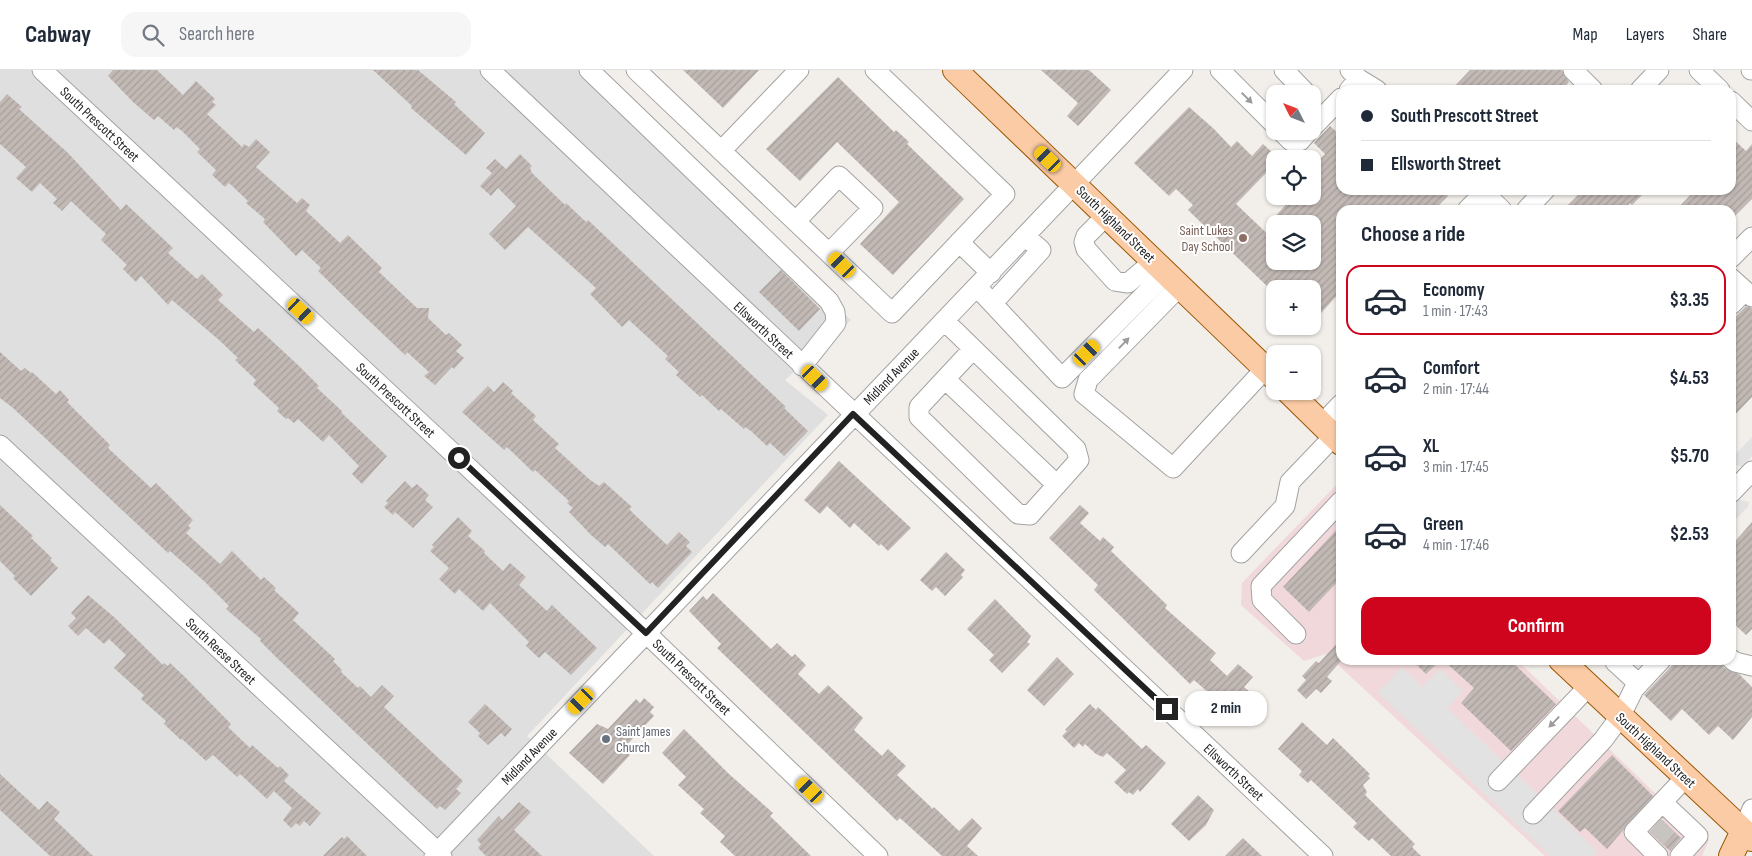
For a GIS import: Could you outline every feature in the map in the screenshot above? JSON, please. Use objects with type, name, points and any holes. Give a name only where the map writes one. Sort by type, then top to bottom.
[{"type":"main road","name":"South Highland Street","points":[[955,70],[1266,370]]},
{"type":"main road","points":[[1297,400],[1333,434]]},
{"type":"main road","name":"South Highland Street","points":[[1570,665],[1588,687],[1747,835]]},
{"type":"main road","points":[[1732,856],[1747,835]]},
{"type":"street","name":"South Prescott Street","points":[[42,70],[646,633],[878,856]]},
{"type":"street","name":"Ellsworth Street","points":[[490,70],[1324,856]]},
{"type":"street","points":[[589,70],[829,301],[835,312],[836,323],[802,366]]},
{"type":"street","points":[[636,70],[892,313],[1005,194],[875,70]]},
{"type":"street","points":[[722,150],[799,70]]},
{"type":"street","name":"Midland Avenue","points":[[438,855],[853,414],[1076,185],[1183,70]]},
{"type":"street","points":[[1220,70],[1266,116]]},
{"type":"street","points":[[1284,70],[1298,85]]},
{"type":"street","points":[[1573,70],[1588,85]]},
{"type":"street","points":[[1645,85],[1659,70]]},
{"type":"street","points":[[1699,70],[1715,85]]},
{"type":"street","points":[[1353,80],[1365,85]]},
{"type":"street","points":[[1321,119],[1336,103]]},
{"type":"street","points":[[1736,106],[1752,121]]},
{"type":"street","points":[[1321,107],[1327,113]]},
{"type":"street","points":[[796,221],[839,176],[873,208],[829,253]]},
{"type":"street","points":[[1471,205],[1480,195]]},
{"type":"street","points":[[1488,195],[1497,205]]},
{"type":"street","points":[[1531,205],[1540,195]]},
{"type":"street","points":[[1107,215],[1086,236],[1084,242],[1086,249],[1115,281],[1128,283],[1167,273]]},
{"type":"street","points":[[992,303],[1041,250],[1026,237]]},
{"type":"street","points":[[1736,253],[1752,237]]},
{"type":"street","points":[[959,242],[991,273]]},
{"type":"street","points":[[977,287],[1062,378],[1167,273]]},
{"type":"street","points":[[1167,273],[1088,380],[1084,394],[1173,468],[1266,378]]},
{"type":"street","points":[[1736,283],[1749,295],[1736,302]]},
{"type":"street","points":[[944,321],[973,349],[1076,449],[1079,460],[1030,515],[1018,514],[919,417],[918,407],[973,349]]},
{"type":"street","points":[[945,379],[1057,485]]},
{"type":"street","points":[[1241,553],[1284,506],[1290,482],[1333,434]]},
{"type":"street","name":"South Reese Street","points":[[0,446],[438,855]]},
{"type":"street","points":[[1736,488],[1752,471]]},
{"type":"street","points":[[1296,634],[1262,600],[1262,586],[1336,506]]},
{"type":"street","points":[[1736,662],[1752,666]]},
{"type":"street","points":[[1618,665],[1639,684]]},
{"type":"street","points":[[1533,814],[1603,740],[1620,717],[1639,684],[1656,665]]},
{"type":"street","points":[[1498,781],[1588,687]]},
{"type":"street","points":[[1680,856],[1698,836],[1662,837],[1634,832],[1685,778]]},
{"type":"street","points":[[1662,802],[1662,837]]},
{"type":"street","points":[[1747,835],[1752,809]]},
{"type":"shaded area","points":[[0,70],[594,70],[851,320],[785,380],[828,415],[527,736],[654,856],[0,856]]},
{"type":"shaded area","points":[[1752,437],[1752,456],[1742,467],[1736,465],[1736,454]]},
{"type":"shaded area","points":[[1336,485],[1336,663],[1326,654],[1304,661],[1241,605],[1242,583]]},
{"type":"shaded area","points":[[1736,500],[1749,502],[1748,507],[1736,519]]},
{"type":"shaded area","points":[[1338,665],[1522,665],[1658,796],[1709,840],[1702,856],[1545,856]]},
{"type":"shaded area","points":[[1402,667],[1422,687],[1440,669],[1463,691],[1447,708],[1597,851],[1593,856],[1550,856],[1378,693]]},
{"type":"building","points":[[113,70],[157,70],[183,95],[196,81],[215,99],[212,102],[216,105],[207,114],[242,147],[244,144],[249,147],[256,139],[270,152],[256,167],[297,203],[302,198],[310,205],[306,211],[340,243],[348,235],[382,268],[379,272],[417,308],[429,308],[428,318],[446,335],[449,333],[462,345],[456,351],[464,358],[454,369],[452,367],[435,385],[424,376],[429,372],[407,352],[405,355],[365,317],[318,271],[321,268],[302,250],[296,256],[263,222],[265,219],[246,203],[248,201],[229,183],[225,187],[212,175],[216,170],[197,152],[200,149],[181,130],[176,127],[174,130],[158,116],[154,120],[133,102],[108,76]]},
{"type":"building","points":[[373,70],[418,70],[456,102],[454,104],[485,133],[466,155],[411,108],[412,106]]},
{"type":"building","points":[[683,70],[759,70],[723,108]]},
{"type":"building","points":[[1041,70],[1089,70],[1111,90],[1078,126],[1067,116],[1078,103]]},
{"type":"building","points":[[1470,70],[1562,70],[1569,82],[1566,85],[1456,85]]},
{"type":"building","points":[[838,77],[894,132],[896,130],[909,142],[907,144],[964,199],[893,275],[860,244],[899,202],[837,142],[800,181],[766,149]]},
{"type":"building","points":[[7,94],[22,107],[19,109],[68,153],[121,210],[126,204],[173,248],[168,253],[197,279],[202,274],[223,295],[218,300],[254,332],[258,328],[298,365],[319,386],[317,388],[387,456],[362,484],[352,474],[359,466],[329,435],[323,442],[298,419],[294,423],[288,418],[286,419],[277,411],[279,408],[253,384],[256,380],[235,360],[238,358],[219,340],[172,300],[168,305],[141,276],[136,282],[123,269],[127,265],[101,240],[106,234],[71,201],[62,211],[53,203],[57,199],[40,183],[32,192],[16,178],[26,167],[0,144],[0,102]]},
{"type":"building","points":[[1189,107],[1231,147],[1237,141],[1252,156],[1263,144],[1270,150],[1266,150],[1266,173],[1236,204],[1266,232],[1266,270],[1321,270],[1321,215],[1276,215],[1286,205],[1321,205],[1321,158],[1325,154],[1314,143],[1317,140],[1321,140],[1321,136],[1330,126],[1336,131],[1336,195],[1448,196],[1439,205],[1336,205],[1336,297],[1321,313],[1321,280],[1266,280],[1266,285],[1188,210],[1193,205],[1176,189],[1169,196],[1134,163]]},
{"type":"building","points":[[1736,142],[1746,151],[1752,144],[1752,199],[1736,215],[1736,205],[1681,205],[1690,195],[1736,195]]},
{"type":"building","points":[[520,154],[532,166],[530,168],[532,173],[565,205],[566,203],[586,222],[588,220],[786,407],[784,408],[808,431],[784,456],[770,443],[767,446],[751,431],[745,427],[744,429],[721,409],[719,411],[702,395],[700,397],[676,375],[679,372],[665,359],[668,356],[629,320],[622,327],[590,294],[596,288],[528,227],[505,250],[489,234],[516,206],[498,188],[491,196],[480,186],[492,173],[486,168],[495,159],[506,169]]},
{"type":"building","points":[[1578,195],[1642,195],[1632,205],[1630,203],[1628,205],[1568,205]]},
{"type":"building","points":[[781,270],[820,309],[799,331],[759,292]]},
{"type":"building","points":[[1746,306],[1752,308],[1752,397],[1736,414],[1736,316]]},
{"type":"building","points":[[0,352],[21,371],[25,368],[32,372],[56,394],[60,390],[69,400],[67,402],[110,445],[108,448],[151,488],[156,483],[193,520],[188,526],[191,528],[186,533],[220,564],[232,551],[261,580],[264,577],[276,588],[274,590],[299,613],[293,620],[335,659],[333,661],[342,670],[341,672],[358,688],[360,686],[371,697],[382,685],[394,696],[384,707],[463,781],[456,789],[461,793],[445,810],[440,806],[437,809],[416,790],[279,660],[260,641],[261,639],[226,609],[229,606],[204,581],[170,551],[168,553],[0,398]]},
{"type":"building","points":[[503,382],[513,391],[511,393],[536,416],[533,420],[559,444],[555,448],[589,479],[599,486],[604,482],[632,507],[629,509],[667,545],[679,532],[690,542],[686,546],[692,552],[658,588],[652,582],[650,584],[608,544],[605,547],[591,535],[569,512],[573,508],[567,503],[569,501],[535,470],[533,472],[507,447],[504,450],[462,412],[488,386],[494,392]]},
{"type":"building","points":[[839,461],[911,528],[888,551],[881,544],[879,546],[854,523],[850,528],[827,506],[820,514],[804,500]]},
{"type":"building","points":[[405,481],[412,488],[417,484],[429,495],[425,500],[433,507],[413,528],[395,512],[393,515],[384,507],[388,503],[386,501]]},
{"type":"building","points":[[0,505],[33,536],[31,538],[52,558],[50,560],[58,568],[31,596],[13,578],[15,576],[0,561]]},
{"type":"building","points":[[1080,505],[1089,513],[1080,523],[1100,541],[1103,537],[1114,547],[1111,551],[1167,605],[1165,608],[1216,653],[1210,660],[1227,676],[1238,664],[1253,677],[1244,687],[1251,693],[1232,713],[1194,680],[1190,684],[1094,590],[1098,585],[1049,538]]},
{"type":"building","points":[[458,517],[472,531],[468,536],[503,571],[510,563],[526,577],[519,585],[547,611],[552,605],[597,648],[571,675],[545,652],[539,658],[526,646],[529,642],[490,603],[483,611],[459,589],[455,594],[439,579],[449,568],[430,551],[434,547],[432,545]]},
{"type":"building","points":[[1752,522],[1752,629],[1746,635],[1736,626],[1736,540]]},
{"type":"building","points":[[1336,530],[1336,583],[1309,612],[1283,587]]},
{"type":"building","points":[[946,552],[965,570],[961,575],[963,577],[945,596],[936,587],[932,591],[920,580]]},
{"type":"building","points":[[713,593],[771,649],[777,643],[792,657],[795,654],[806,665],[798,674],[819,694],[828,685],[863,718],[854,730],[882,756],[888,749],[906,766],[897,775],[933,809],[934,807],[959,831],[972,818],[982,828],[967,846],[978,856],[942,856],[900,818],[897,821],[717,648],[721,644],[689,611],[703,596],[707,600]]},
{"type":"building","points":[[88,595],[114,617],[163,665],[164,663],[168,666],[170,663],[184,676],[231,724],[228,727],[250,748],[252,745],[289,775],[284,781],[321,813],[310,826],[304,821],[300,826],[296,823],[291,828],[283,820],[292,808],[274,791],[267,799],[240,774],[237,777],[213,755],[206,761],[164,724],[166,721],[141,699],[144,695],[114,668],[126,655],[109,639],[104,644],[86,628],[78,636],[68,626],[76,618],[71,613]]},
{"type":"building","points":[[995,599],[1031,636],[1027,642],[1030,644],[1002,673],[989,660],[994,655],[967,629]]},
{"type":"building","points":[[1336,644],[1338,665],[1327,677],[1332,681],[1321,693],[1316,689],[1306,699],[1297,690],[1306,680],[1302,676],[1316,661],[1319,663]]},
{"type":"building","points":[[1057,657],[1074,674],[1044,706],[1027,690]]},
{"type":"building","points":[[1417,665],[1436,665],[1426,674]]},
{"type":"building","points":[[1449,665],[1515,665],[1556,704],[1511,751],[1461,703],[1474,688]]},
{"type":"building","points":[[1672,665],[1722,665],[1724,668],[1739,674],[1752,687],[1752,717],[1733,740],[1718,726],[1709,735],[1682,709],[1671,721],[1644,695]]},
{"type":"building","points":[[644,698],[654,707],[650,712],[654,716],[623,749],[630,755],[603,784],[569,753],[597,724],[608,729],[636,699],[640,703]]},
{"type":"building","points":[[485,704],[512,729],[505,737],[501,733],[488,745],[478,736],[480,733],[468,722]]},
{"type":"building","points":[[1090,704],[1096,710],[1098,707],[1142,749],[1146,745],[1166,763],[1140,792],[1138,789],[1133,795],[1129,792],[1127,794],[1114,782],[1126,770],[1107,753],[1103,757],[1096,754],[1085,744],[1083,747],[1079,743],[1074,748],[1062,736],[1067,731],[1065,730]]},
{"type":"building","points":[[1302,722],[1327,745],[1333,738],[1370,774],[1368,776],[1370,778],[1363,785],[1367,792],[1365,795],[1415,844],[1412,847],[1421,856],[1391,856],[1372,838],[1369,841],[1353,827],[1357,823],[1311,780],[1308,783],[1299,775],[1302,771],[1278,749]]},
{"type":"building","points":[[684,729],[729,774],[773,813],[770,816],[811,856],[735,856],[720,842],[725,836],[700,813],[704,809],[678,785],[686,777],[662,753]]},
{"type":"building","points":[[1612,755],[1653,796],[1607,849],[1585,828],[1580,832],[1558,811]]},
{"type":"building","points":[[0,774],[39,810],[47,801],[60,812],[54,819],[93,856],[50,856],[0,810]]},
{"type":"building","points":[[1198,795],[1214,810],[1206,825],[1189,841],[1171,824]]},
{"type":"building","points":[[519,802],[531,812],[514,830],[542,856],[486,856],[478,848],[481,844],[477,840],[499,816],[502,820]]},
{"type":"building","points":[[1661,819],[1681,838],[1670,851],[1650,832]]},
{"type":"building","points":[[347,836],[367,856],[323,856],[342,837],[344,839]]},
{"type":"building","points":[[1243,838],[1262,856],[1225,856]]},
{"type":"tunnel","points":[[1657,838],[1668,826]]},
{"type":"place","name":"Saint Lukes Day School","points":[[1243,238]]},
{"type":"place","name":"Saint James Church","points":[[606,739]]},
{"type":"route","points":[[459,458],[646,633],[853,414],[1167,709]]}]
